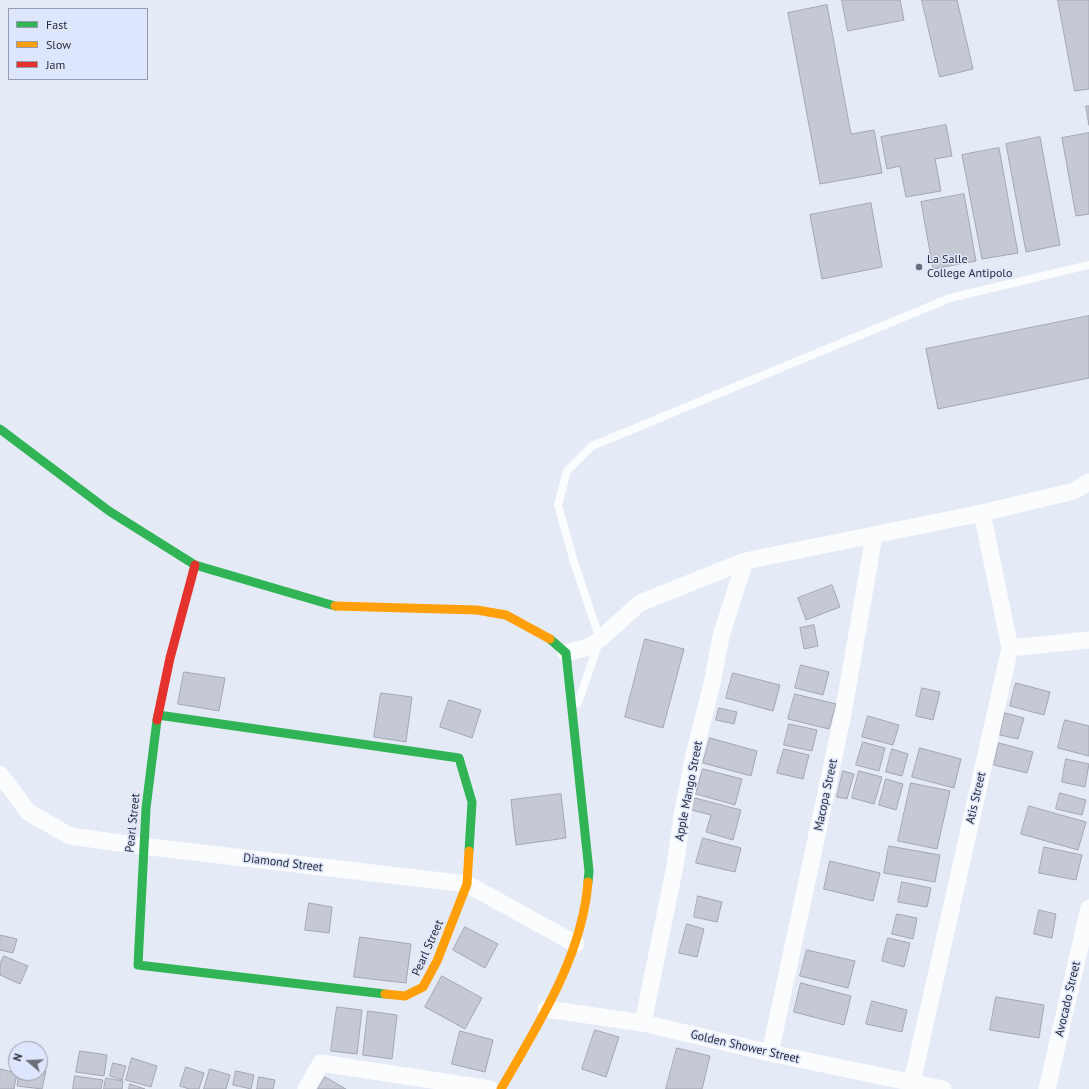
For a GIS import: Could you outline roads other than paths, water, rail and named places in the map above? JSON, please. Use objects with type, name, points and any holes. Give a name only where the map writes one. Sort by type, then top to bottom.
[{"type":"street","points":[[0,429],[109,511],[195,565],[333,606],[477,610],[506,614],[555,642],[566,653],[589,872],[586,906],[576,944],[546,1009],[502,1089]]},
{"type":"street","points":[[566,653],[589,647],[600,640],[640,603],[745,561],[982,513],[1081,490],[1089,482]]},
{"type":"street","name":"Atis Street","points":[[912,1082],[1010,648],[982,513]]},
{"type":"street","name":"Macopa Street","points":[[770,1053],[843,714],[874,536]]},
{"type":"street","name":"Apple Mango Street","points":[[642,1023],[675,866],[682,816],[694,755],[712,684],[721,636],[745,561]]},
{"type":"street","name":"Pearl Street","points":[[158,715],[459,758],[472,802],[467,884],[438,961],[423,987],[405,996],[138,965],[142,846],[158,715],[178,624],[195,565]]},
{"type":"street","points":[[1010,648],[1089,640]]},
{"type":"street","name":"Diamond Street","points":[[0,774],[28,812],[70,836],[142,846],[467,884],[576,944]]},
{"type":"street","name":"Avocado Street","points":[[1047,1089],[1089,908]]},
{"type":"street","name":"Golden Shower Street","points":[[546,1009],[642,1023],[770,1053],[944,1089]]},
{"type":"street","points":[[306,1089],[321,1063],[490,1089]]},
{"type":"lane","points":[[573,717],[600,640],[574,562],[558,505],[567,471],[592,446],[950,298],[1089,265]]},
{"type":"place","name":"La Salle College Antipolo","points":[[919,267]]}]
